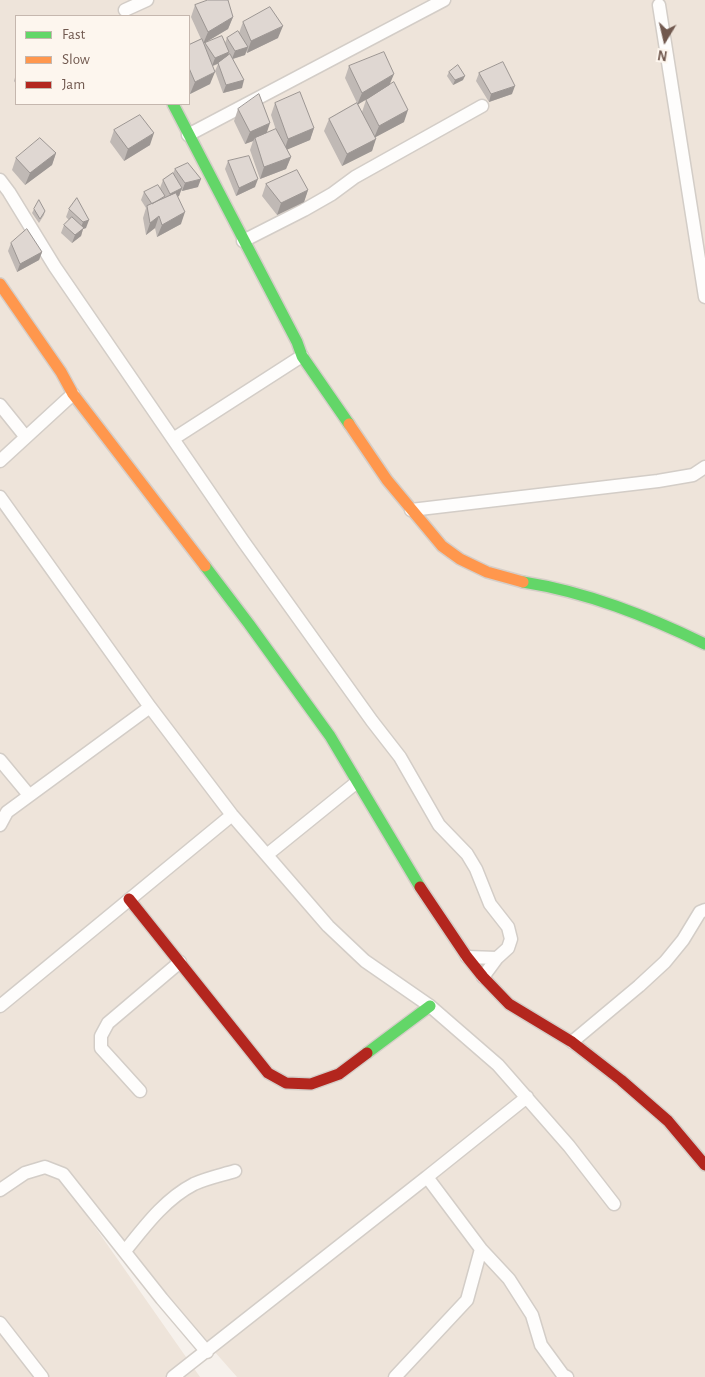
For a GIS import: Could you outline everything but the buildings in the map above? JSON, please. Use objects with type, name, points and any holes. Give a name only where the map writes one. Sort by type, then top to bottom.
[{"type":"street","points":[[124,9],[146,0]]},
{"type":"street","points":[[188,135],[444,0]]},
{"type":"street","points":[[659,5],[705,297]]},
{"type":"street","points":[[173,105],[297,342],[302,356],[387,480],[442,546],[460,560],[487,572],[517,581],[555,587],[593,598],[655,620],[705,644]]},
{"type":"street","points":[[243,241],[325,198],[355,176],[482,106]]},
{"type":"street","points":[[0,180],[55,267],[254,556],[400,757],[440,825],[467,854],[476,869],[490,904],[508,927],[511,940],[508,948],[497,958],[483,978]]},
{"type":"street","points":[[0,284],[62,372],[73,394],[249,624],[330,736],[408,868],[483,978],[509,1004],[572,1042],[621,1080],[668,1121],[705,1165]]},
{"type":"street","points":[[173,439],[302,356]]},
{"type":"street","points":[[0,461],[25,436],[73,394]]},
{"type":"street","points":[[0,405],[25,436]]},
{"type":"street","points":[[411,510],[658,481],[693,475],[705,467]]},
{"type":"street","points":[[0,497],[150,707],[232,815],[268,854],[328,926],[365,961],[430,1006],[498,1065],[595,1177],[614,1204]]},
{"type":"street","points":[[0,825],[7,812],[150,707]]},
{"type":"street","points":[[0,760],[29,795]]},
{"type":"street","points":[[268,854],[358,782]]},
{"type":"street","points":[[0,1006],[232,815]]},
{"type":"street","points":[[130,899],[268,1073],[286,1083],[311,1084],[339,1074],[430,1006]]},
{"type":"street","points":[[572,1042],[665,962],[683,940],[700,912],[705,910]]},
{"type":"street","points":[[467,957],[497,958]]},
{"type":"street","points":[[140,1091],[101,1048],[101,1036],[108,1023],[180,962]]},
{"type":"street","points":[[173,1377],[527,1097]]},
{"type":"street","points":[[0,1190],[25,1172],[45,1167],[63,1174],[162,1299],[207,1352]]},
{"type":"street","points":[[125,1251],[147,1223],[174,1197],[196,1184],[235,1171]]},
{"type":"street","points":[[427,1177],[482,1249],[509,1279],[532,1315],[541,1346],[563,1375],[567,1377]]},
{"type":"street","points":[[395,1377],[467,1300],[482,1249]]},
{"type":"street","points":[[0,1323],[42,1377]]},
{"type":"shaded area","points":[[0,0],[705,0],[705,1377],[237,1377],[60,1177],[200,1377],[0,1377]]},
{"type":"traffic: fast","points":[[174,105],[297,342],[302,356],[349,424]]},
{"type":"traffic: fast","points":[[205,566],[330,736],[420,887]]},
{"type":"traffic: fast","points":[[523,582],[547,586],[616,606],[705,644]]},
{"type":"traffic: fast","points":[[367,1053],[430,1006]]},
{"type":"traffic: slow","points":[[0,284],[61,372],[73,394],[205,566]]},
{"type":"traffic: slow","points":[[349,424],[387,480],[442,546],[460,559],[487,572],[523,582]]},
{"type":"traffic: jam","points":[[420,887],[467,957],[509,1004],[572,1042],[621,1080],[668,1121],[705,1165]]},
{"type":"traffic: jam","points":[[129,899],[268,1073],[286,1083],[311,1084],[339,1074],[367,1053]]}]
